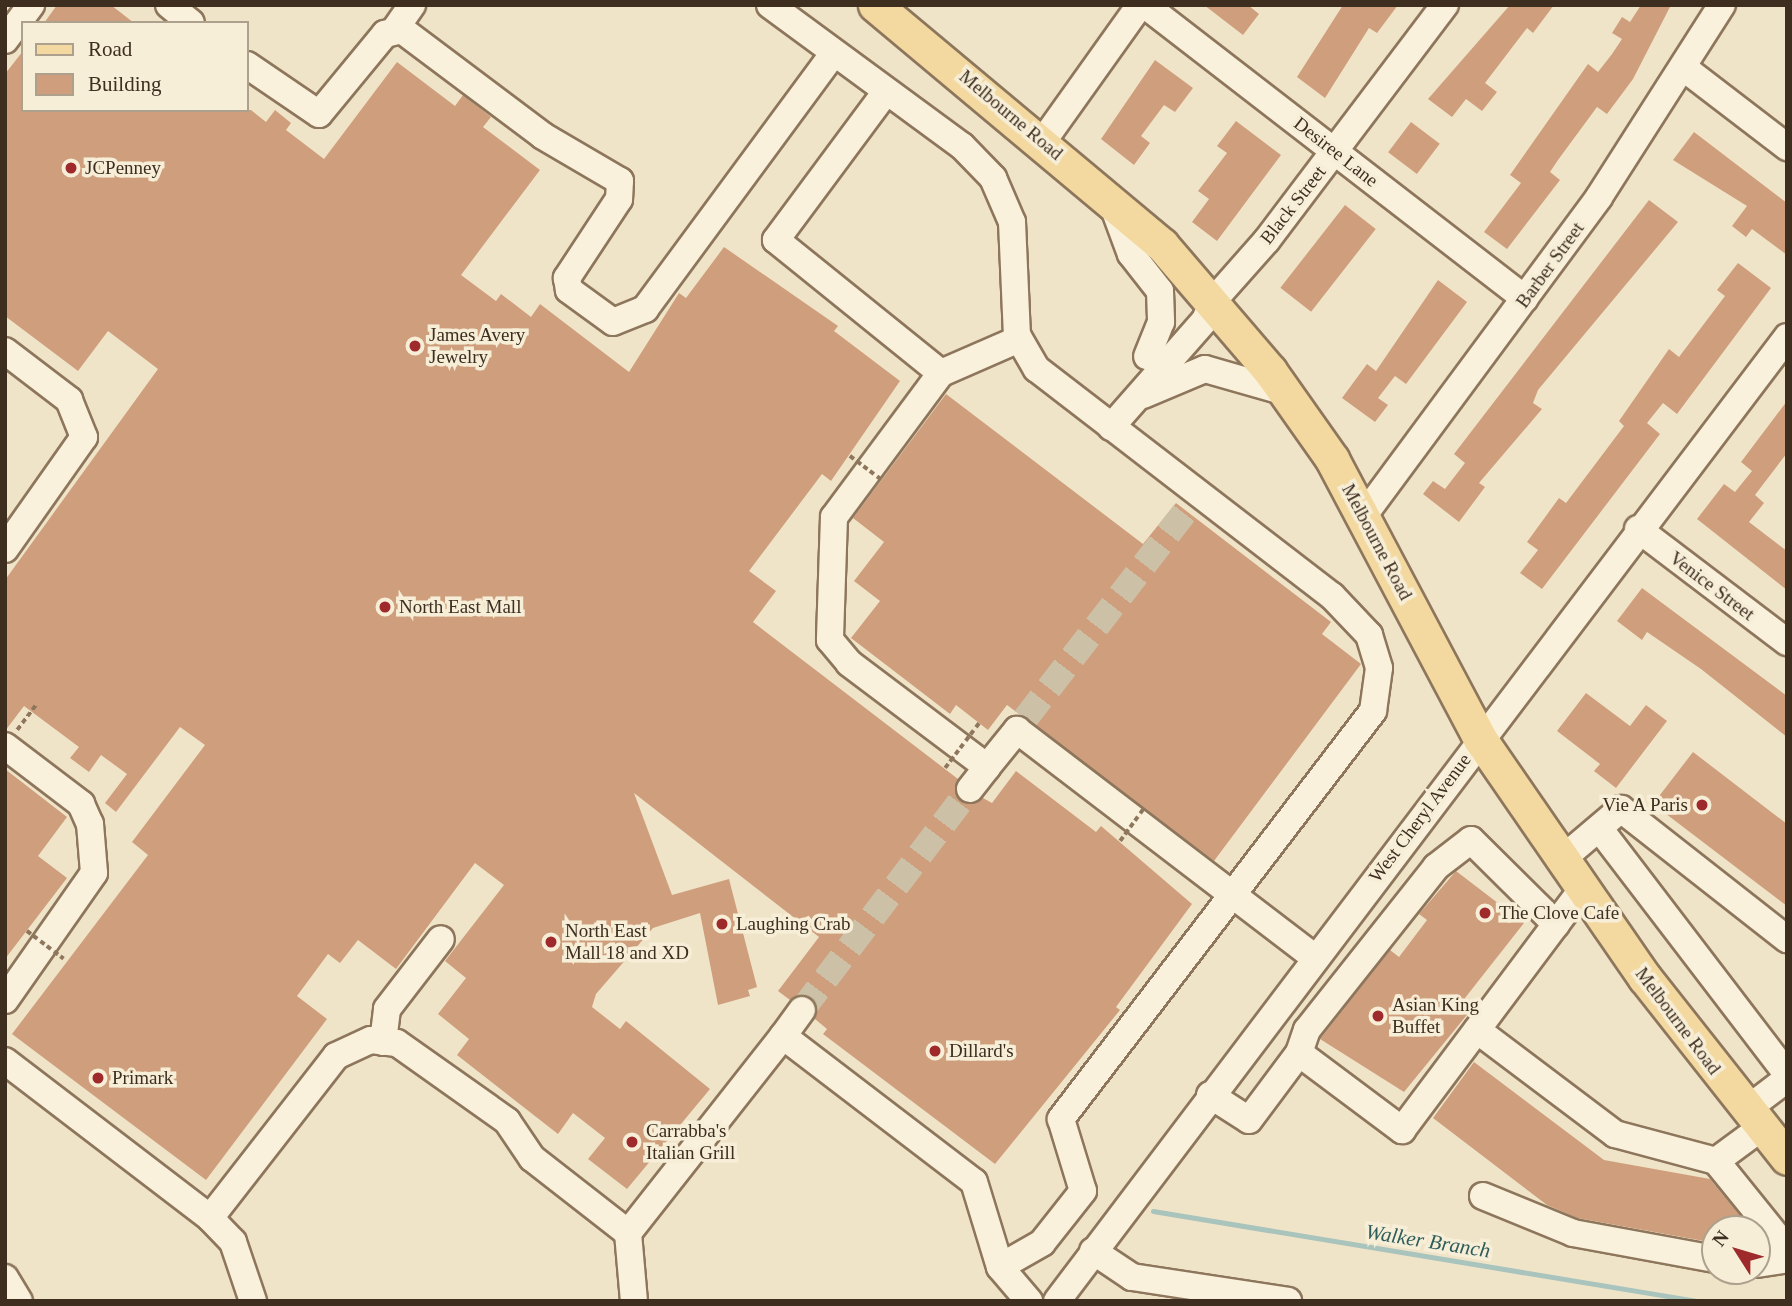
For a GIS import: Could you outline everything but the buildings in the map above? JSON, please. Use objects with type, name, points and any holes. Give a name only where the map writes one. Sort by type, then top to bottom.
[{"type":"main road","name":"Melbourne Road","points":[[875,5],[1110,198],[1213,301],[1285,392],[1364,515],[1480,739],[1582,889],[1753,1119],[1787,1158]]},
{"type":"street","points":[[5,40],[31,5]]},
{"type":"street","points":[[169,5],[189,21]]},
{"type":"street","points":[[248,66],[319,114],[396,28],[412,5]]},
{"type":"street","points":[[770,5],[885,93],[962,146],[1000,188],[1012,222],[1019,339],[1037,369],[1104,422],[1192,503],[1350,612],[1369,635],[1379,668],[1373,711],[1062,1119],[1083,1191],[1042,1243],[1000,1267]]},
{"type":"street","points":[[1043,141],[1143,5]]},
{"type":"street","name":"Desiree Lane","points":[[1143,5],[1525,299]]},
{"type":"street","name":"Black Street","points":[[1213,301],[1335,151],[1445,5]]},
{"type":"street","name":"Barber Street","points":[[1364,515],[1525,299],[1684,68],[1723,5]]},
{"type":"street","points":[[396,28],[570,155],[620,181],[620,199],[567,278],[569,290],[613,322],[645,309],[833,54]]},
{"type":"street","points":[[1684,68],[1787,147]]},
{"type":"street","points":[[885,93],[776,240],[941,373]]},
{"type":"street","points":[[1104,422],[1147,356],[1161,322],[1160,291],[1131,254],[1110,198]]},
{"type":"street","points":[[1104,422],[1132,401],[1205,320],[1213,301]]},
{"type":"street","points":[[1147,356],[1194,310],[1213,301]]},
{"type":"street","name":"West Cheryl Avenue","points":[[1057,1301],[1638,529],[1787,337]]},
{"type":"street","points":[[986,767],[849,663],[830,640],[830,526],[941,373],[1019,339]]},
{"type":"street","points":[[5,351],[69,400],[84,437],[5,549]]},
{"type":"street","points":[[1132,401],[1205,369],[1285,392]]},
{"type":"street","name":"Venice Street","points":[[1638,529],[1787,642]]},
{"type":"street","points":[[970,789],[1021,724],[1231,895],[1314,957]]},
{"type":"street","points":[[5,1000],[94,873],[90,824],[81,804],[9,741]]},
{"type":"street","points":[[1562,860],[1602,832],[1621,810],[1787,939]]},
{"type":"street","points":[[1602,832],[1787,1073]]},
{"type":"street","points":[[1404,840],[1436,867]]},
{"type":"street","points":[[1210,1095],[1249,1120],[1303,1041],[1436,867],[1471,840],[1556,925]]},
{"type":"street","points":[[1277,1006],[1303,1041],[1402,1130],[1582,889]]},
{"type":"street","points":[[383,1042],[387,1009],[441,939]]},
{"type":"street","points":[[634,1301],[628,1233],[802,1010]]},
{"type":"street","points":[[1476,1030],[1615,1134],[1716,1161],[1787,1250]]},
{"type":"street","points":[[783,1036],[974,1182],[1000,1267],[1029,1301]]},
{"type":"street","points":[[210,1218],[337,1056],[383,1042],[417,1052],[493,1109],[533,1158],[628,1233]]},
{"type":"street","points":[[5,1061],[210,1218],[233,1242],[253,1301]]},
{"type":"street","points":[[1716,1161],[1787,1079]]},
{"type":"street","points":[[1483,1196],[1573,1233],[1701,1256]]},
{"type":"street","points":[[1093,1251],[1130,1289],[1288,1301]]},
{"type":"street","points":[[5,1278],[19,1301]]},
{"type":"path","points":[[850,456],[881,479]]},
{"type":"path","points":[[9,741],[36,705]]},
{"type":"path","points":[[945,768],[979,723]]},
{"type":"path","points":[[1120,841],[1143,809]]},
{"type":"path","points":[[27,931],[64,959]]},
{"type":"waterway","name":"Walker Branch","points":[[1153,1211],[1697,1301]]},
{"type":"tunnel","points":[[1025,719],[1186,511]]},
{"type":"tunnel","points":[[802,1010],[970,789]]},
{"type":"place","name":"JCPenney","points":[[71,168]]},
{"type":"place","name":"James Avery Jewelry","points":[[415,346]]},
{"type":"place","name":"North East Mall","points":[[385,607]]},
{"type":"place","name":"Vie A Paris","points":[[1702,805]]},
{"type":"place","name":"The Clove Cafe","points":[[1485,913]]},
{"type":"place","name":"Laughing Crab","points":[[722,924]]},
{"type":"place","name":"North East Mall 18 and XD","points":[[551,942]]},
{"type":"place","name":"Asian King Buffet","points":[[1378,1016]]},
{"type":"place","name":"Dillard's","points":[[935,1051]]},
{"type":"place","name":"Primark","points":[[98,1078]]},
{"type":"place","name":"Carrabba's Italian Grill","points":[[632,1142]]}]
